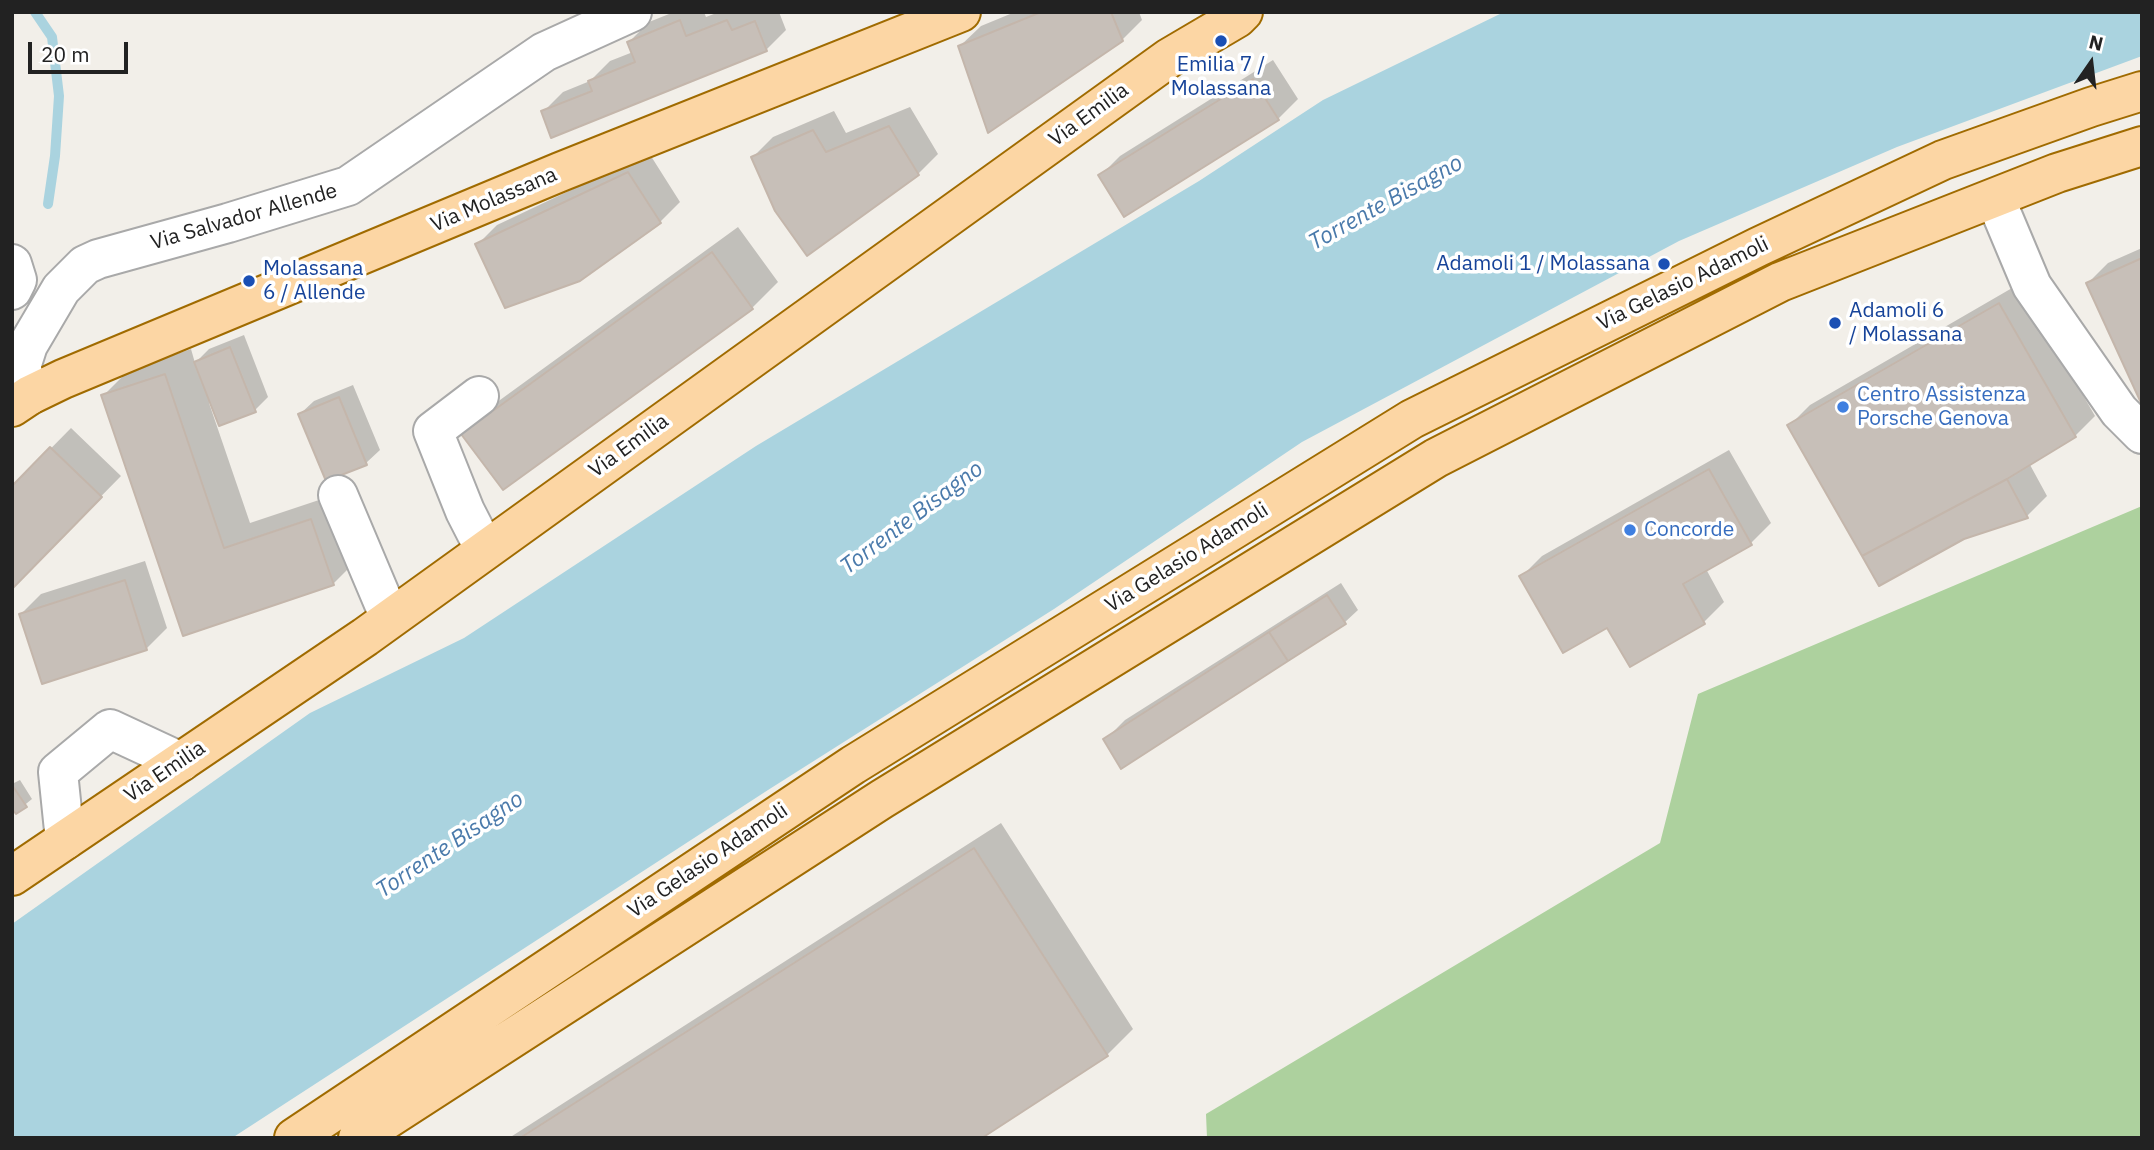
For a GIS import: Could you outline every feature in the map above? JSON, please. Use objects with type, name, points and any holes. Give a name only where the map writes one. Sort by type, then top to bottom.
[{"type":"main road","name":"Via Molassana","points":[[21,401],[63,379],[560,172],[961,12]]},
{"type":"main road","name":"Via Emilia","points":[[12,876],[390,618],[1169,58],[1243,12]]},
{"type":"main road","name":"Via Gelasio Adamoli","points":[[294,1138],[853,765],[1412,419],[1758,247],[1943,160],[2142,91]]},
{"type":"main road","name":"Via Gelasio Adamoli","points":[[358,1138],[882,799],[1437,458],[1780,282],[2057,173],[2142,146]]},
{"type":"street","name":"Via Salvador Allende","points":[[21,401],[21,367],[28,345],[61,289],[85,265],[98,258],[228,223],[348,186],[544,52],[632,12]]},
{"type":"street","points":[[1994,198],[2032,286],[2119,411],[2142,433]]},
{"type":"street","points":[[480,396],[433,431],[465,511],[485,550]]},
{"type":"street","points":[[338,495],[390,618]]},
{"type":"street","points":[[65,840],[58,772],[110,729],[181,762]]},
{"type":"green space","points":[[2142,506],[2142,1138],[1207,1138],[1206,1114],[1660,843],[1698,694]]},
{"type":"water","name":"Torrente Bisagno","points":[[1504,12],[2142,12],[2142,56],[1897,147],[1679,241],[1302,442],[1054,609],[768,790],[232,1138],[12,1138],[12,924],[310,713],[464,638],[756,446],[1199,181],[1323,100]]},
{"type":"building","points":[[1041,12],[1111,12],[1123,41],[988,133],[958,46]]},
{"type":"building","points":[[680,20],[686,36],[727,20],[732,30],[755,21],[767,51],[551,138],[541,111],[592,91],[588,81],[635,62],[627,42]]},
{"type":"building","points":[[1253,79],[1279,120],[1124,217],[1098,175]]},
{"type":"building","points":[[889,126],[919,175],[807,256],[775,211],[751,157],[813,130],[826,152]]},
{"type":"building","points":[[628,172],[661,223],[580,281],[505,308],[475,244]]},
{"type":"building","points":[[712,252],[753,309],[503,490],[461,434]]},
{"type":"building","points":[[2142,258],[2142,405],[2086,283]]},
{"type":"building","points":[[1999,303],[2076,437],[2007,479],[1862,556],[1787,425]]},
{"type":"building","points":[[230,347],[256,412],[219,426],[194,362]]},
{"type":"building","points":[[165,374],[224,548],[311,519],[334,585],[183,636],[101,395]]},
{"type":"building","points":[[339,397],[367,465],[326,481],[298,414]]},
{"type":"building","points":[[50,447],[102,497],[12,589],[12,486]]},
{"type":"building","points":[[1709,469],[1752,545],[1683,584],[1705,624],[1630,667],[1607,628],[1563,653],[1519,576]]},
{"type":"building","points":[[2007,479],[2028,518],[1964,539],[1879,586],[1862,556]]},
{"type":"building","points":[[125,580],[147,650],[42,684],[19,614]]},
{"type":"building","points":[[1327,595],[1346,624],[1288,661],[1269,632]]},
{"type":"building","points":[[1269,632],[1288,661],[1121,769],[1103,739]]},
{"type":"building","points":[[12,785],[27,807],[16,814],[12,809]]},
{"type":"building","points":[[974,848],[1108,1056],[982,1138],[520,1138]]},
{"type":"waterway","points":[[35,12],[52,37],[59,96],[55,156],[48,204]]},
{"type":"place","name":"Emilia 7 / Molassana","points":[[1221,41]]},
{"type":"place","name":"Adamoli 1 / Molassana","points":[[1664,264]]},
{"type":"place","name":"Molassana 6 / Allende","points":[[249,281]]},
{"type":"place","name":"Adamoli 6 / Molassana","points":[[1835,323]]},
{"type":"place","name":"Centro Assistenza Porsche Genova","points":[[1843,407]]},
{"type":"place","name":"Concorde","points":[[1630,530]]}]
